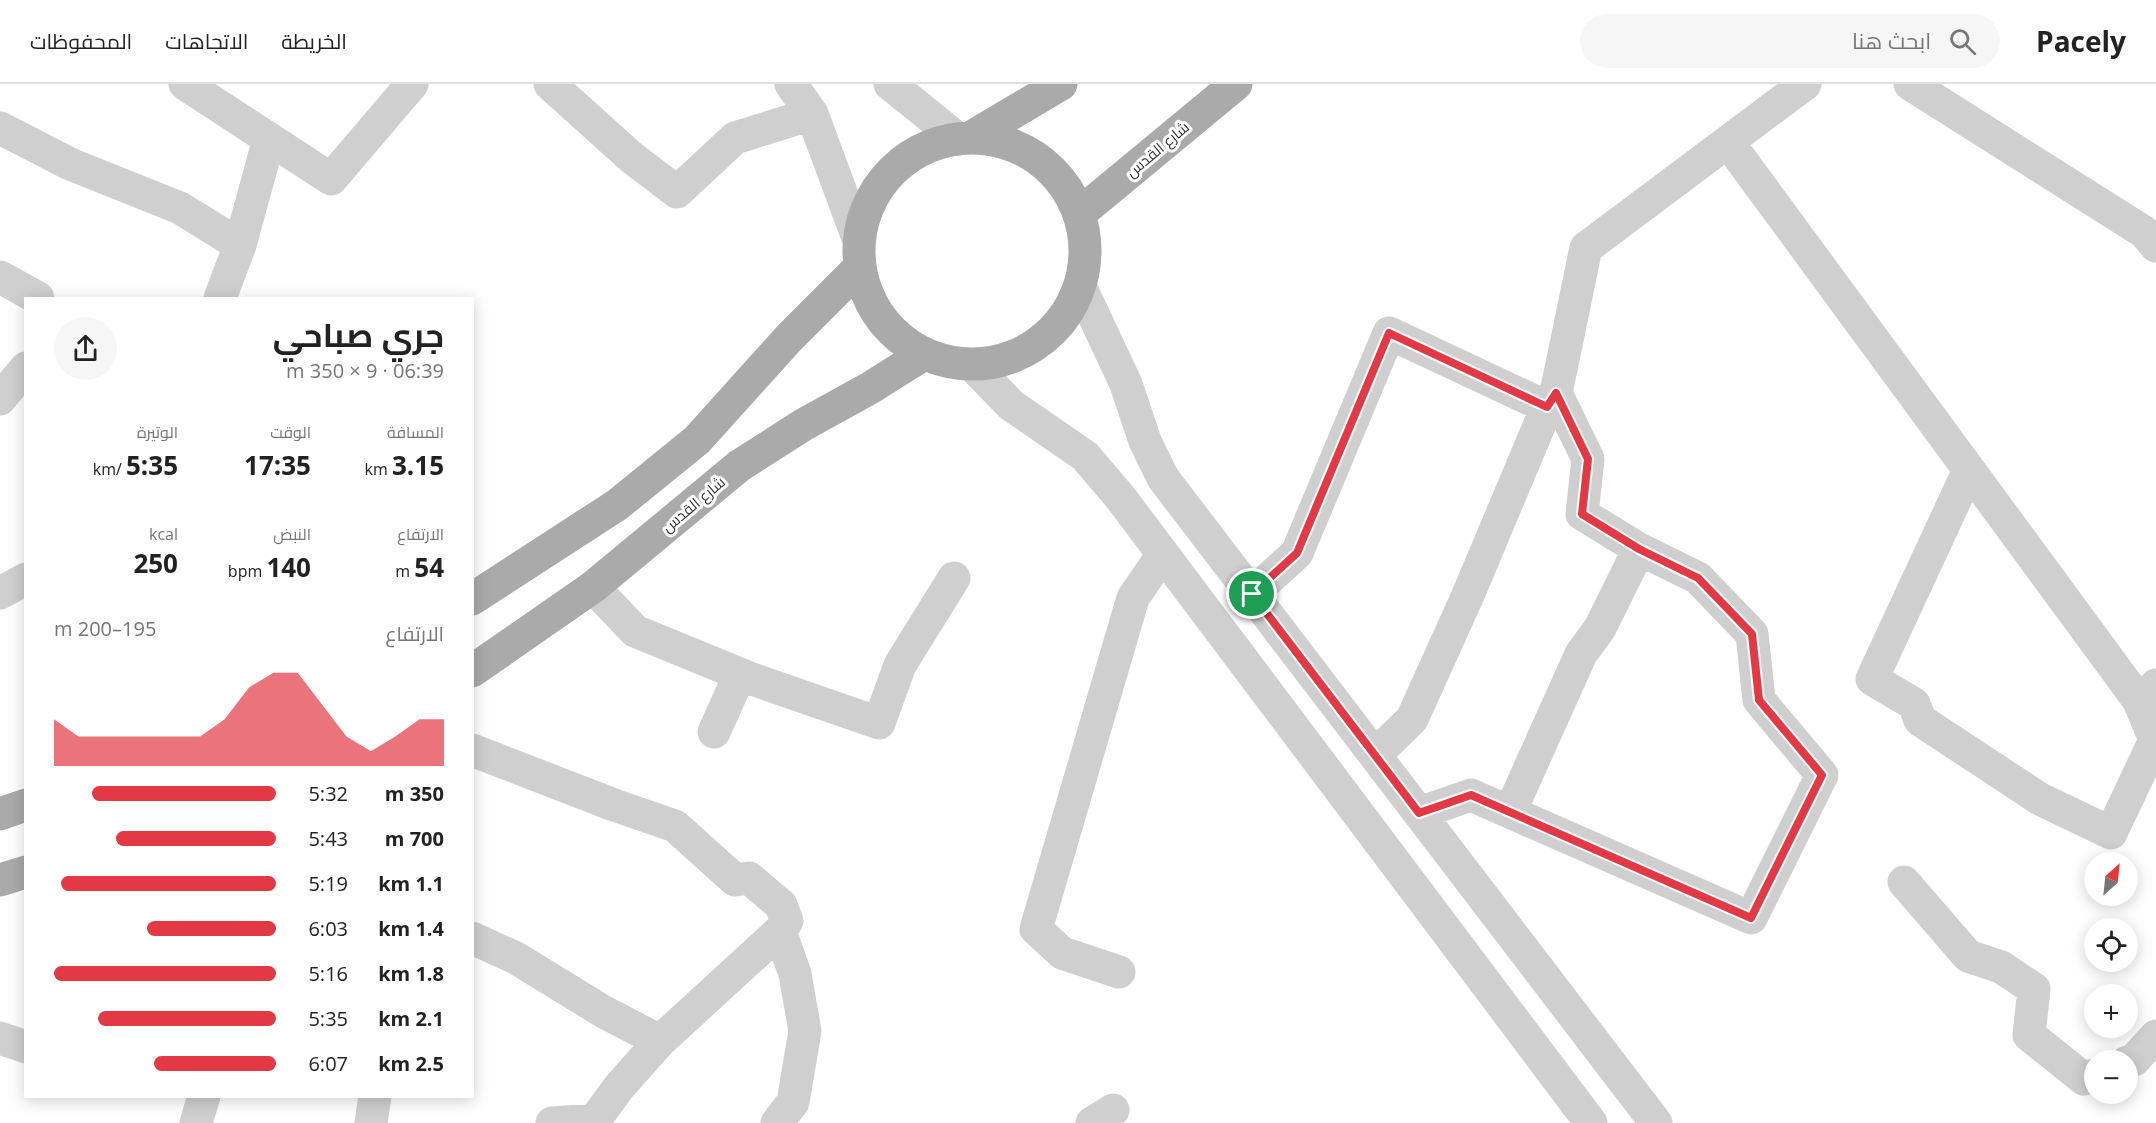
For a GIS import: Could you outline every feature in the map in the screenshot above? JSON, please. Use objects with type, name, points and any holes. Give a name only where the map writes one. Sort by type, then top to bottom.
[{"type":"main road","points":[[964,138],[998,141],[1024,151],[1048,167],[1066,189],[1079,214],[1084,238],[1084,262],[1080,286],[1068,312],[1050,334],[1026,351],[1000,361],[972,364],[939,360],[924,354],[900,339],[881,319],[867,295],[859,253],[866,209],[881,182],[902,161],[928,146],[964,138],[1061,84]]},
{"type":"main road","name":"شارع القدس","points":[[1079,214],[1236,84]]},
{"type":"main road","points":[[474,598],[617,504],[697,440],[789,338],[859,253]]},
{"type":"main road","name":"شارع القدس","points":[[474,670],[593,587],[739,466],[803,424],[870,388],[924,354]]},
{"type":"main road","points":[[0,814],[24,806]]},
{"type":"main road","points":[[0,880],[24,873]]},
{"type":"street","points":[[185,84],[331,179],[412,84]]},
{"type":"street","points":[[550,84],[631,156],[677,192],[735,138],[812,114]]},
{"type":"street","points":[[791,84],[812,114],[859,253]]},
{"type":"street","points":[[890,84],[964,138]]},
{"type":"street","points":[[1375,755],[1412,719],[1468,595],[1551,400],[1586,248],[1805,84]]},
{"type":"street","points":[[1910,84],[2152,234]]},
{"type":"street","points":[[0,128],[70,164],[180,208],[240,245]]},
{"type":"street","points":[[220,297],[240,245],[269,139]]},
{"type":"street","points":[[1728,142],[1969,470],[2147,693],[2155,740],[2110,833],[2040,799],[1920,720],[1914,704],[1872,679],[1969,470]]},
{"type":"street","points":[[0,277],[36,297]]},
{"type":"street","points":[[1080,286],[1126,384],[1145,441],[1163,478],[1656,1123]]},
{"type":"street","points":[[1252,594],[1297,553],[1389,333],[1551,400],[1588,459],[1582,514],[1639,549],[1698,578],[1752,634],[1759,700],[1822,775],[1751,918],[1471,795],[1419,813]]},
{"type":"street","points":[[972,364],[1011,405],[1085,456],[1120,497],[1591,1123]]},
{"type":"street","points":[[0,399],[24,370]]},
{"type":"street","points":[[1510,812],[1581,654],[1600,628],[1639,549]]},
{"type":"street","points":[[1119,972],[1062,953],[1036,929],[1132,598],[1163,554]]},
{"type":"street","points":[[593,587],[635,631],[740,674],[879,723],[900,665],[954,578]]},
{"type":"street","points":[[0,593],[24,580]]},
{"type":"street","points":[[714,732],[740,674]]},
{"type":"street","points":[[474,751],[675,826],[735,880],[749,878],[781,905],[787,921],[780,931],[660,1041],[619,1087],[595,1120],[552,1123]]},
{"type":"street","points":[[1904,882],[1968,956],[2001,967],[2034,989],[2029,1035],[2084,1079]]},
{"type":"street","points":[[777,1123],[793,1102],[805,1031],[795,974],[780,931]]},
{"type":"street","points":[[474,939],[516,958],[604,1012],[660,1041]]},
{"type":"street","points":[[2138,1056],[2156,1036]]},
{"type":"street","points":[[0,1038],[24,1046]]},
{"type":"street","points":[[196,1123],[203,1098]]},
{"type":"street","points":[[371,1123],[375,1098]]},
{"type":"route","points":[[1389,333],[1547,407],[1556,393],[1588,459],[1582,514],[1639,549],[1698,578],[1752,634],[1759,700],[1822,775],[1751,918],[1471,795],[1419,813],[1252,594],[1297,553],[1389,333]]}]
